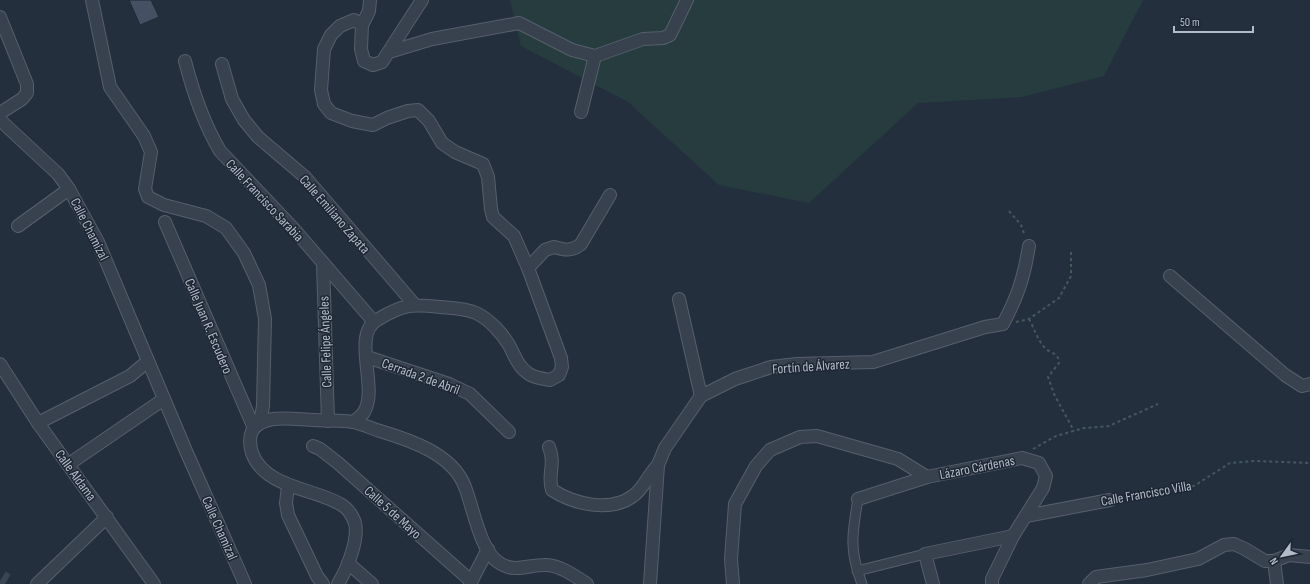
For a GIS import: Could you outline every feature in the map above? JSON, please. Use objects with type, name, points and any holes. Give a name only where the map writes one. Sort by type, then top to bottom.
[{"type":"street","points":[[92,0],[110,87],[144,136],[151,152],[145,189],[148,197],[164,205],[206,216],[226,228],[244,253],[259,285],[265,319],[263,406],[257,426],[252,432],[250,446],[254,458],[264,470],[288,486],[340,504],[348,510],[354,520],[356,531],[348,563],[338,584]]},
{"type":"street","points":[[370,0],[369,11],[362,25],[361,49],[364,62],[372,65],[382,62],[390,52],[422,0]]},
{"type":"street","points":[[390,52],[432,39],[519,23],[572,50],[595,56],[643,39],[663,38],[670,35],[687,0]]},
{"type":"street","points":[[0,17],[27,84],[27,93],[22,99],[0,113]]},
{"type":"street","points":[[353,422],[364,414],[368,405],[369,395],[365,343],[367,332],[374,322],[396,309],[414,304],[463,309],[476,313],[486,319],[497,329],[508,343],[520,367],[530,375],[550,380],[559,375],[562,367],[561,358],[528,268],[514,236],[494,217],[491,209],[488,177],[483,164],[455,152],[442,143],[428,121],[418,110],[408,111],[387,118],[373,125],[352,121],[331,113],[324,104],[321,90],[324,48],[331,35],[340,26],[354,20],[362,25]]},
{"type":"street","points":[[581,112],[595,56]]},
{"type":"street","name":"Calle Francisco Sarabia","points":[[185,61],[191,86],[213,139],[220,151],[323,263],[374,322]]},
{"type":"street","name":"Calle Emiliano Zapata","points":[[222,64],[232,99],[244,120],[258,138],[305,177],[414,304]]},
{"type":"street","name":"Calle Chamizal","points":[[0,120],[58,174],[69,188],[98,242],[245,584]]},
{"type":"street","points":[[18,226],[69,188]]},
{"type":"street","points":[[528,268],[545,250],[549,248],[554,247],[574,250],[580,244],[610,195]]},
{"type":"street","name":"Calle Juan R. Escudero","points":[[165,222],[257,426]]},
{"type":"street","points":[[1003,324],[1016,298],[1022,281],[1029,246]]},
{"type":"street","name":"Calle Felipe Ángeles","points":[[323,263],[328,421]]},
{"type":"street","points":[[1170,276],[1285,375],[1302,386],[1310,384]]},
{"type":"street","points":[[679,299],[701,396]]},
{"type":"street","name":"Fortín de Álvarez","points":[[658,465],[665,448],[701,396],[735,379],[771,367],[873,362],[985,327],[1003,324]]},
{"type":"street","name":"Cerrada 2 de Abril","points":[[367,357],[449,384],[470,394],[510,432]]},
{"type":"street","points":[[38,423],[130,376],[148,361]]},
{"type":"street","name":"Calle Aldama","points":[[0,364],[38,423],[154,584]]},
{"type":"street","points":[[68,464],[164,398]]},
{"type":"street","points":[[257,426],[277,419],[353,422],[416,442],[435,453],[454,469],[465,485],[478,530],[496,562],[508,568],[522,569],[546,565],[560,568],[587,584]]},
{"type":"street","points":[[733,584],[731,559],[735,504],[756,466],[770,450],[800,437],[817,436],[898,459],[927,477]]},
{"type":"street","name":"Calle 5 de Mayo","points":[[313,446],[320,449],[338,463],[471,583]]},
{"type":"street","points":[[549,446],[553,460],[550,484],[552,490],[571,499],[600,505],[620,504],[634,495],[658,465]]},
{"type":"street","name":"Lázaro Cárdenas","points":[[858,499],[927,477],[1022,458],[1039,463],[1046,476],[1043,488],[1013,536],[992,579],[992,584]]},
{"type":"street","points":[[650,584],[658,465]]},
{"type":"street","points":[[288,486],[286,503],[288,515],[317,576],[323,584]]},
{"type":"street","points":[[858,499],[852,535],[854,562],[862,584]]},
{"type":"street","name":"Calle Francisco Villa","points":[[1026,516],[1110,500]]},
{"type":"street","points":[[37,584],[107,517]]},
{"type":"street","points":[[857,571],[925,554],[1013,536]]},
{"type":"street","points":[[1089,584],[1096,577],[1147,570],[1198,559],[1224,545],[1234,544],[1265,561],[1274,561],[1289,555],[1310,557]]},
{"type":"street","points":[[471,583],[488,549]]},
{"type":"street","points":[[925,554],[933,584]]},
{"type":"street","points":[[1274,561],[1277,584]]},
{"type":"street","points":[[348,563],[372,584]]},
{"type":"path","points":[[1010,211],[1021,225],[1029,246]]},
{"type":"path","points":[[1003,324],[1029,320],[1059,298],[1071,276],[1071,252]]},
{"type":"path","points":[[1029,320],[1044,347],[1048,352],[1055,353],[1059,359],[1059,363],[1048,377],[1054,394],[1074,431]]},
{"type":"path","points":[[1022,458],[1036,447],[1056,436],[1074,431],[1110,426],[1158,404]]},
{"type":"path","name":"Calle Francisco Villa","points":[[1110,500],[1194,486],[1230,463],[1256,461],[1310,463]]},
{"type":"green space","points":[[510,0],[1143,0],[1104,76],[1022,97],[918,103],[809,203],[719,185],[628,102],[521,46]]},
{"type":"building","points":[[129,0],[151,0],[159,17],[140,25]]},
{"type":"tunnel","points":[[0,581],[5,584]]}]
